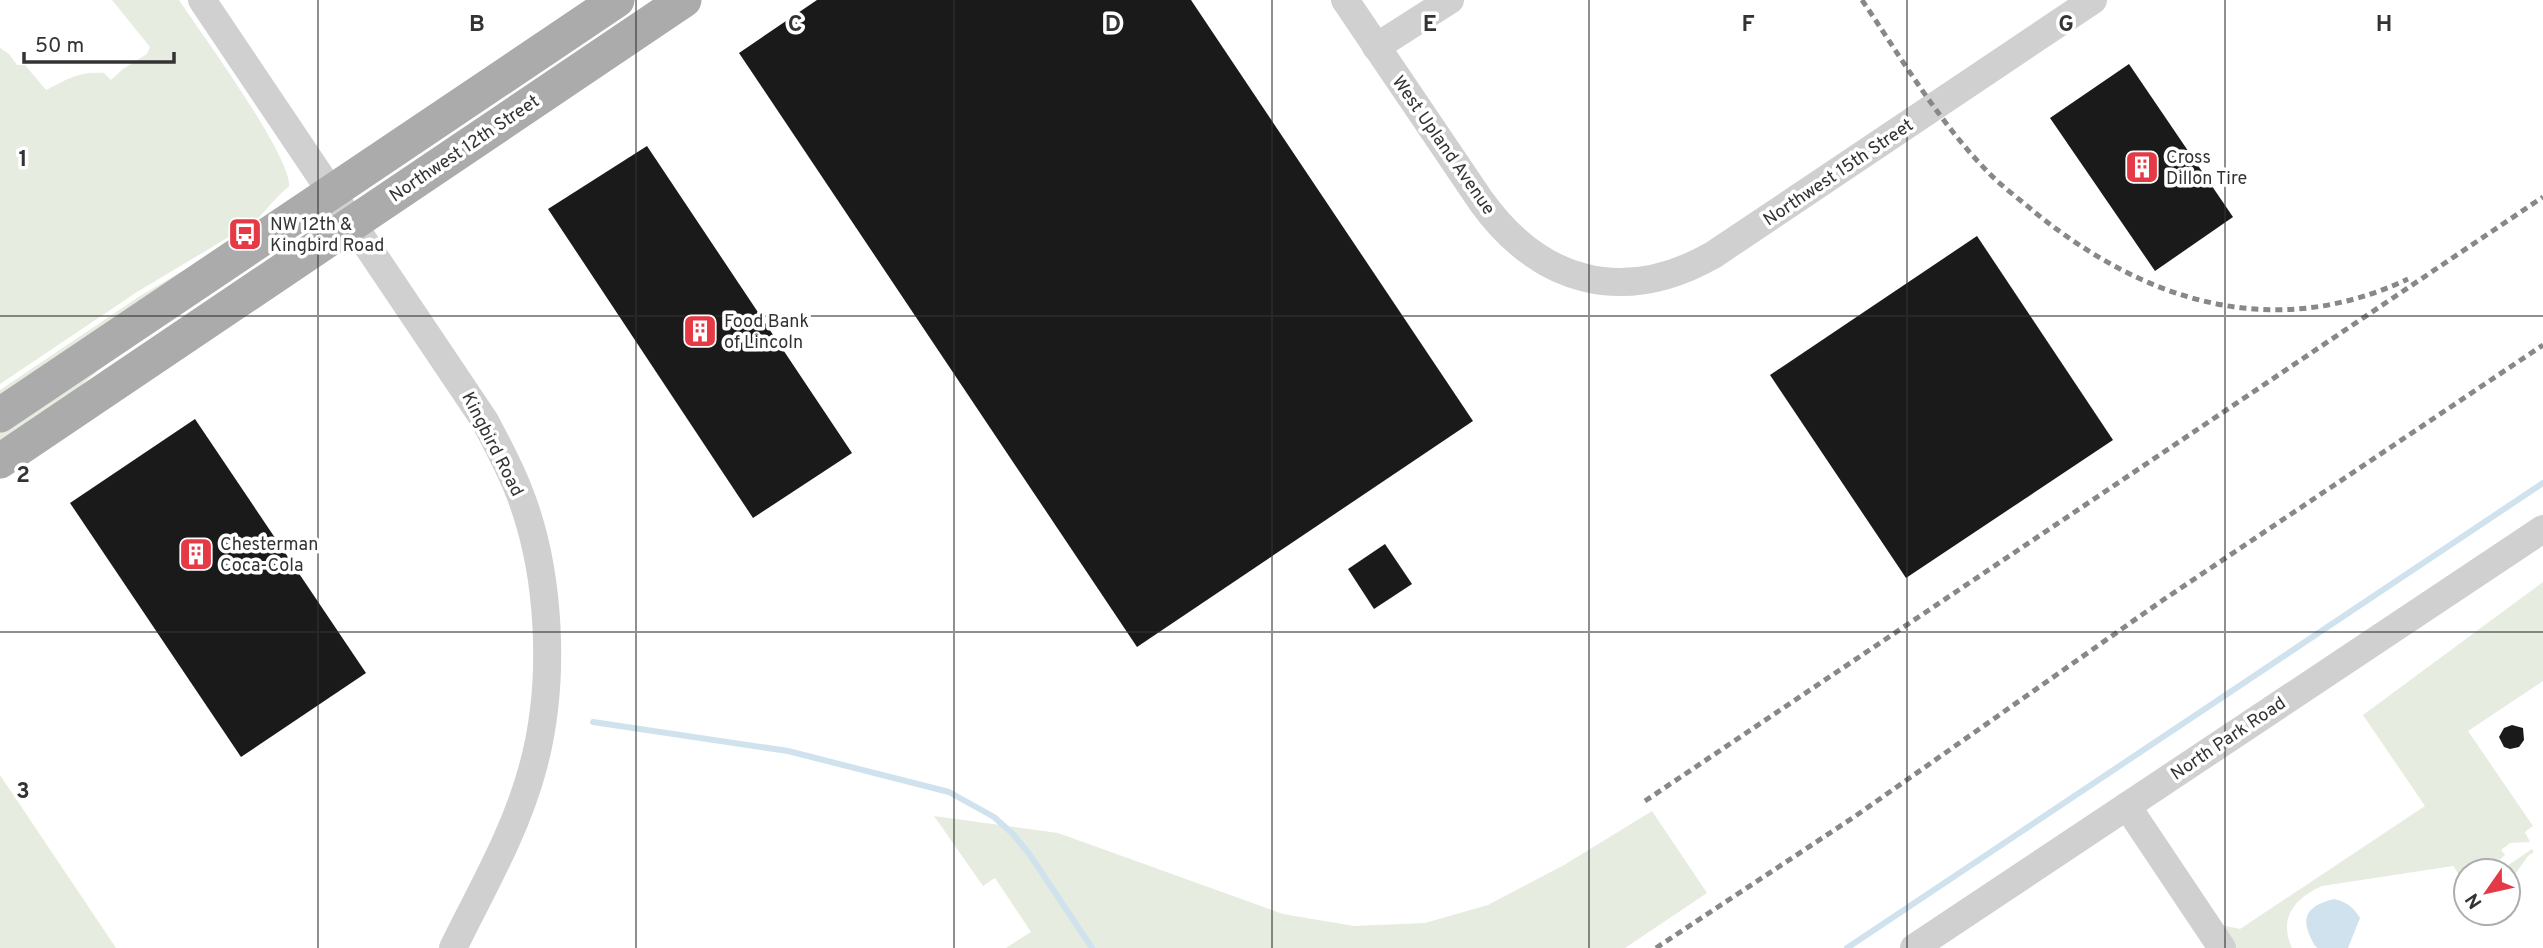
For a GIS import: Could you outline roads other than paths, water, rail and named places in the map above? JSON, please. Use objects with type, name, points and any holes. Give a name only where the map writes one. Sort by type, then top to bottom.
[{"type":"main road","points":[[0,415],[617,0]]},
{"type":"main road","name":"Northwest 12th Street","points":[[0,461],[684,0]]},
{"type":"street","name":"Kingbird Road","points":[[202,0],[485,421],[507,463],[525,508],[535,545],[547,636],[545,679],[533,766],[509,834],[453,948]]},
{"type":"street","name":"West Upland Avenue","points":[[1345,0],[1493,218],[1526,251],[1562,271]]},
{"type":"street","points":[[1376,47],[1450,0]]},
{"type":"street","name":"Northwest 15th Street","points":[[1562,271],[1590,279],[1622,282],[1666,277],[1696,265],[2094,0]]},
{"type":"street","name":"North Park Road","points":[[1914,948],[2543,529]]},
{"type":"street","points":[[2127,806],[2222,948]]},
{"type":"water","points":[[2334,899],[2349,906],[2360,918],[2348,948],[2318,948],[2307,929],[2307,916],[2316,906]]},
{"type":"waterway","points":[[1847,948],[2543,483]]},
{"type":"waterway","points":[[593,722],[788,751],[949,792],[994,817],[1013,834],[1092,948]]},
{"type":"railway","points":[[1862,0],[1937,111],[1988,172],[2074,242],[2118,268],[2164,289],[2211,303],[2259,309],[2307,308],[2357,298],[2408,279]]},
{"type":"railway","points":[[1645,801],[2543,197]]},
{"type":"railway","points":[[1656,948],[1854,817],[2163,600],[2543,345]]},
{"type":"place","name":"Cross Dillon Tire","points":[[2142,167]]},
{"type":"place","name":"NW 12th & Kingbird Road","points":[[245,234]]},
{"type":"place","name":"Food Bank of Lincoln","points":[[700,331]]},
{"type":"place","name":"Chesterman Coca-Cola","points":[[196,554]]}]
